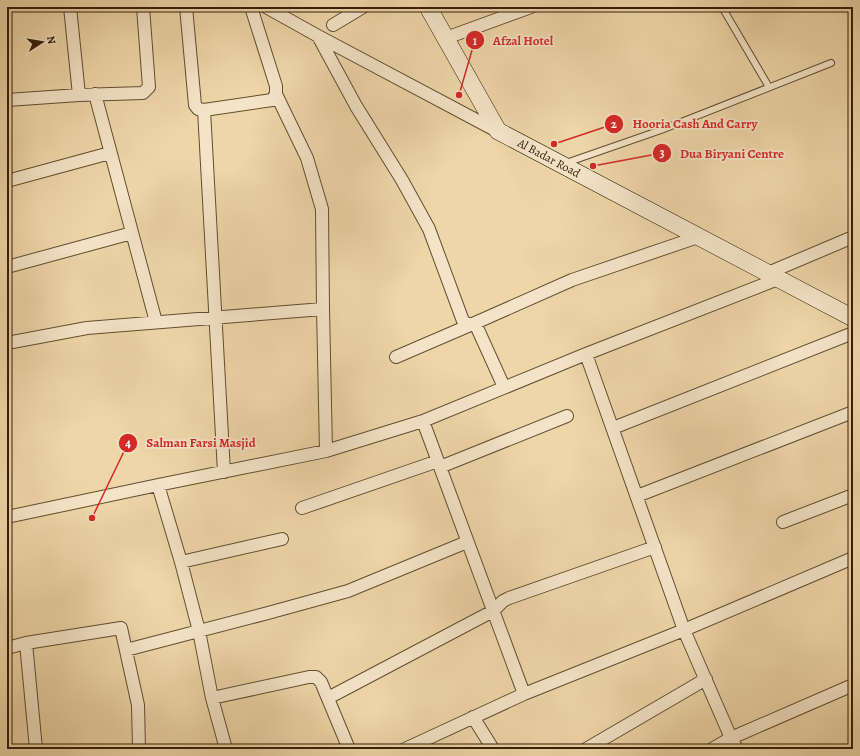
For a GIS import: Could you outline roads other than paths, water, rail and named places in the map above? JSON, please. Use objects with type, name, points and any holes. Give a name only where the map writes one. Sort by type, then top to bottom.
[{"type":"street","points":[[70,7],[80,95]]},
{"type":"street","points":[[7,100],[143,92],[149,87],[143,7]]},
{"type":"street","points":[[186,7],[195,105],[198,109],[204,110],[272,100],[276,94]]},
{"type":"street","points":[[251,7],[276,86],[276,94],[307,158],[322,209],[326,451]]},
{"type":"street","name":"Al Badar Road","points":[[266,7],[318,36],[773,276],[853,321]]},
{"type":"street","points":[[333,26],[363,7]]},
{"type":"street","points":[[428,7],[498,131]]},
{"type":"street","points":[[446,38],[531,7]]},
{"type":"street","points":[[318,36],[356,106],[402,180],[429,229],[463,321],[466,324],[472,324]]},
{"type":"street","points":[[95,94],[156,322]]},
{"type":"street","points":[[204,110],[224,472]]},
{"type":"street","points":[[7,181],[110,153]]},
{"type":"street","points":[[7,267],[132,233]]},
{"type":"street","points":[[396,357],[572,280],[698,237]]},
{"type":"street","points":[[7,517],[326,451],[423,421],[773,276],[853,237]]},
{"type":"street","points":[[7,343],[87,328],[323,309]]},
{"type":"street","points":[[613,428],[853,321]]},
{"type":"street","points":[[472,324],[504,388]]},
{"type":"street","points":[[586,354],[684,630],[737,749]]},
{"type":"street","points":[[637,496],[853,412]]},
{"type":"street","points":[[302,508],[439,464],[567,416]]},
{"type":"street","points":[[423,421],[524,694]]},
{"type":"street","points":[[158,485],[181,562],[199,631],[212,698],[226,749]]},
{"type":"street","points":[[783,522],[853,495]]},
{"type":"street","points":[[181,562],[282,539]]},
{"type":"street","points":[[126,650],[268,613],[348,590],[467,542]]},
{"type":"street","points":[[328,698],[493,611],[503,601],[509,598],[655,547]]},
{"type":"street","points":[[405,749],[524,694],[684,630],[853,558]]},
{"type":"street","points":[[7,648],[26,643],[121,628],[138,704],[139,749]]},
{"type":"street","points":[[26,643],[36,749]]},
{"type":"street","points":[[212,698],[309,677],[316,677],[321,682],[349,749]]},
{"type":"street","points":[[586,749],[706,679]]},
{"type":"street","points":[[712,749],[731,738],[853,685]]},
{"type":"street","points":[[473,717],[493,749]]},
{"type":"lane","points":[[722,7],[769,87]]},
{"type":"lane","points":[[562,165],[661,130],[831,63]]},
{"type":"place","name":"Afzal Hotel","points":[[459,95]]},
{"type":"place","name":"Hooria Cash And Carry","points":[[554,144]]},
{"type":"place","name":"Dua Biryani Centre","points":[[593,166]]},
{"type":"place","name":"Salman Farsi Masjid","points":[[92,518]]}]
